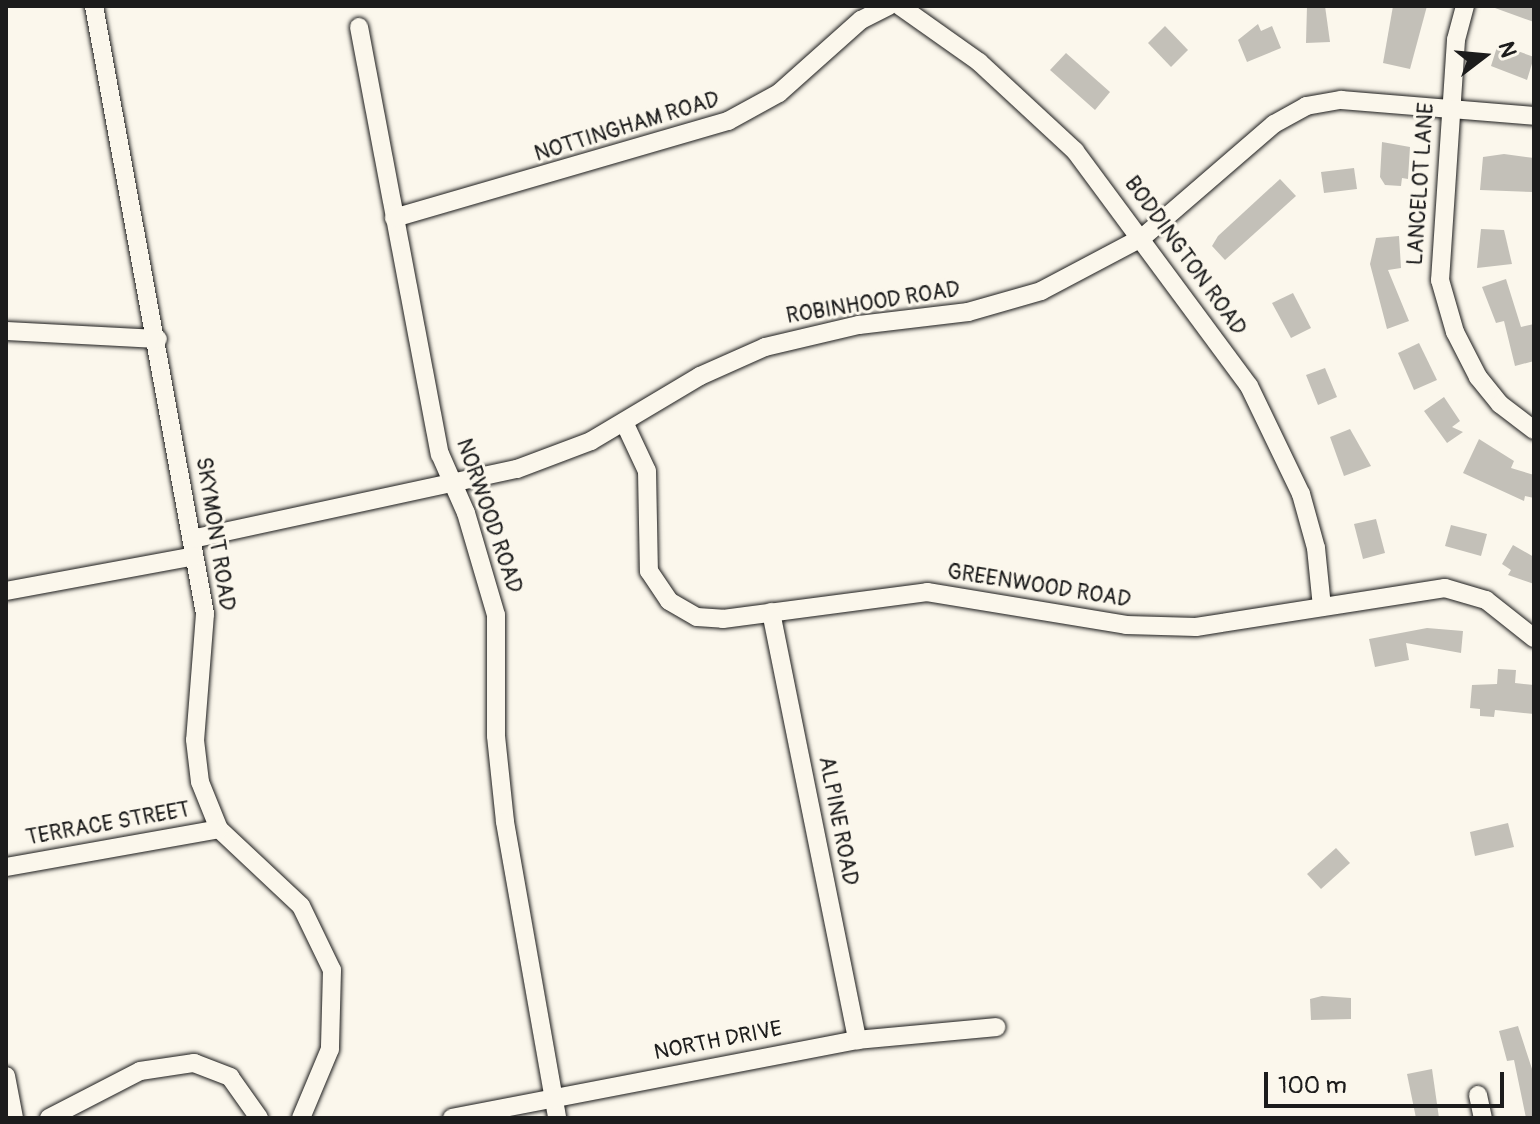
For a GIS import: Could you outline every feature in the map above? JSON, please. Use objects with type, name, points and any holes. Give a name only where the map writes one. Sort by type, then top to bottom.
[{"type":"street","name":"SKYMONT ROAD","points":[[94,6],[158,339],[206,631],[196,756],[219,829],[301,906],[330,961],[333,1032],[301,1118]]},
{"type":"street","name":"NOTTINGHAM ROAD","points":[[394,218],[728,121],[779,93],[861,20],[889,6]]},
{"type":"street","name":"BODDINGTON ROAD","points":[[900,6],[1034,108],[1143,237],[1273,427],[1308,518],[1322,607]]},
{"type":"street","name":"LANCELOT LANE","points":[[1465,6],[1450,111],[1438,256],[1444,300],[1478,377],[1507,411],[1534,430]]},
{"type":"street","name":"NORWOOD ROAD","points":[[359,27],[394,218],[451,484],[466,513],[496,615],[503,809],[557,1118]]},
{"type":"street","name":"ROBINHOOD ROAD","points":[[6,591],[546,459],[624,422],[758,350],[840,329],[1009,302],[1143,237],[1298,109],[1341,100],[1534,116]]},
{"type":"street","points":[[6,331],[158,339]]},
{"type":"street","name":"GREENWOOD ROAD","points":[[624,422],[647,471],[646,552],[662,594],[704,619],[927,592],[1126,625],[1196,627],[1322,607],[1389,592],[1450,588],[1493,604],[1534,638]]},
{"type":"street","name":"ALPINE ROAD","points":[[771,612],[857,1040]]},
{"type":"street","name":"TERRACE STREET","points":[[6,867],[219,829]]},
{"type":"street","name":"NORTH DRIVE","points":[[452,1118],[857,1040],[996,1027]]},
{"type":"street","points":[[49,1118],[130,1074],[183,1063],[223,1072],[259,1118]]},
{"type":"street","points":[[6,1076],[14,1118]]},
{"type":"street","points":[[1478,1095],[1483,1118]]},
{"type":"building","points":[[1307,6],[1325,6],[1330,42],[1306,43]]},
{"type":"building","points":[[1393,6],[1427,6],[1410,69],[1383,63]]},
{"type":"building","points":[[1496,6],[1534,6],[1534,22],[1495,8]]},
{"type":"building","points":[[1258,24],[1261,31],[1272,26],[1281,48],[1247,62],[1238,40]]},
{"type":"building","points":[[1165,26],[1188,50],[1171,67],[1148,43]]},
{"type":"building","points":[[1498,44],[1534,57],[1527,80],[1491,66]]},
{"type":"building","points":[[1066,53],[1110,92],[1095,110],[1050,70]]},
{"type":"building","points":[[1382,142],[1410,147],[1408,179],[1402,178],[1401,186],[1385,185],[1380,177]]},
{"type":"building","points":[[1504,154],[1534,158],[1534,192],[1480,190],[1483,157]]},
{"type":"building","points":[[1354,168],[1357,189],[1324,193],[1321,172]]},
{"type":"building","points":[[1280,179],[1296,196],[1225,260],[1212,246],[1218,236]]},
{"type":"building","points":[[1481,229],[1504,230],[1512,264],[1477,268]]},
{"type":"building","points":[[1399,236],[1401,268],[1388,270],[1409,321],[1387,329],[1370,264],[1376,238]]},
{"type":"building","points":[[1506,279],[1521,327],[1534,324],[1534,361],[1515,366],[1504,321],[1496,323],[1482,287]]},
{"type":"building","points":[[1293,293],[1311,328],[1291,338],[1272,303]]},
{"type":"building","points":[[1419,343],[1437,380],[1414,390],[1398,353]]},
{"type":"building","points":[[1325,368],[1337,397],[1318,405],[1306,375]]},
{"type":"building","points":[[1444,397],[1460,421],[1452,427],[1463,432],[1447,443],[1424,411]]},
{"type":"building","points":[[1350,429],[1371,466],[1344,476],[1330,437]]},
{"type":"building","points":[[1479,439],[1514,461],[1511,468],[1534,475],[1534,498],[1525,496],[1524,501],[1463,473]]},
{"type":"building","points":[[1376,519],[1385,553],[1363,559],[1354,524]]},
{"type":"building","points":[[1451,525],[1487,534],[1481,556],[1445,546]]},
{"type":"building","points":[[1513,545],[1534,557],[1534,584],[1508,575],[1511,570],[1502,564]]},
{"type":"building","points":[[1427,628],[1463,631],[1461,653],[1406,643],[1409,660],[1375,667],[1369,639]]},
{"type":"building","points":[[1498,669],[1516,670],[1515,683],[1534,685],[1534,714],[1495,710],[1494,717],[1480,716],[1480,709],[1470,708],[1472,685],[1497,684]]},
{"type":"building","points":[[1508,823],[1514,847],[1475,856],[1470,832]]},
{"type":"building","points":[[1336,848],[1350,863],[1321,889],[1307,874]]},
{"type":"building","points":[[1322,996],[1351,998],[1351,1019],[1311,1020],[1310,999]]},
{"type":"building","points":[[1518,1026],[1534,1075],[1534,1118],[1526,1118],[1514,1060],[1507,1061],[1499,1031]]},
{"type":"building","points":[[1432,1069],[1439,1118],[1416,1118],[1407,1074]]}]
